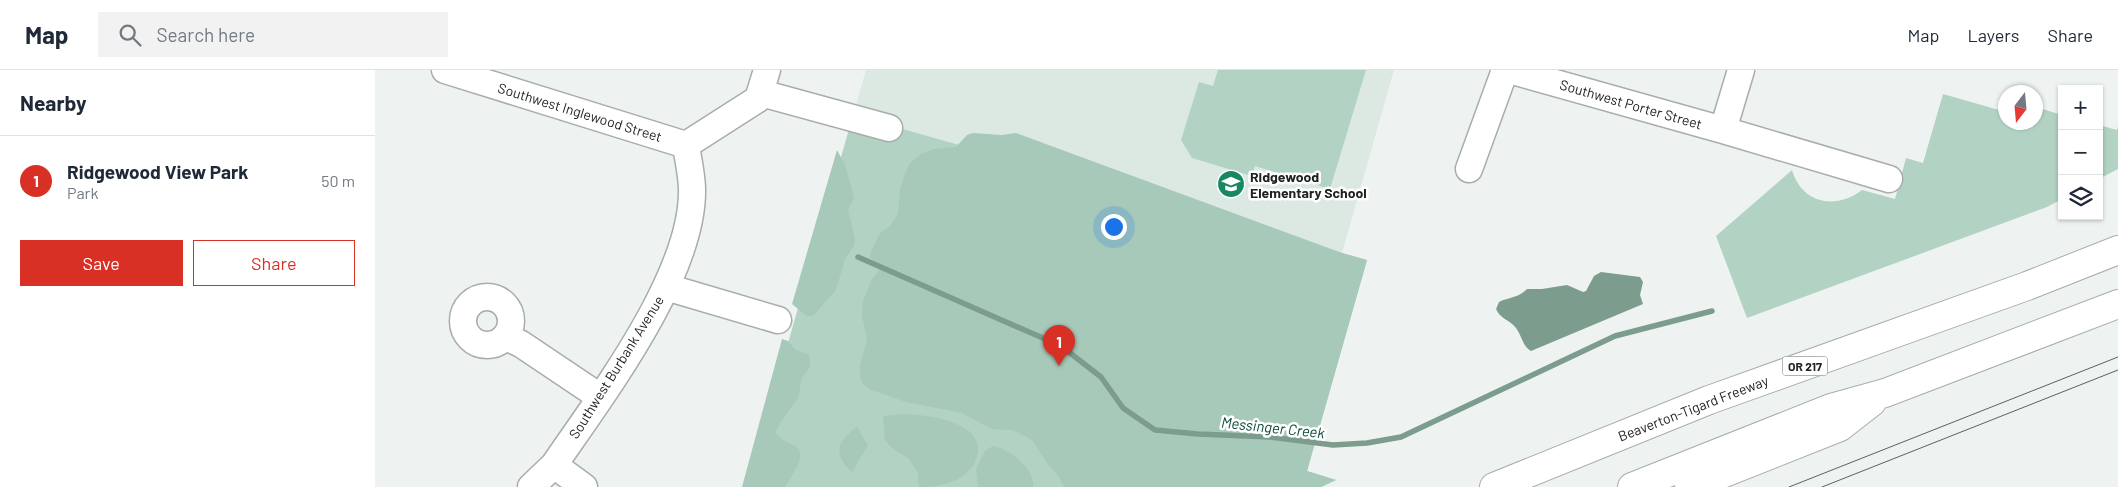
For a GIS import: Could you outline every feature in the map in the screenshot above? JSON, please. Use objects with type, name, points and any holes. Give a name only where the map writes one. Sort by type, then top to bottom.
[{"type":"highway","name":"Beaverton-Tigard Freeway","points":[[1494,487],[1709,400],[2027,286],[2118,250]]},
{"type":"highway","points":[[1632,487],[1831,408],[1885,393],[2118,304]]},
{"type":"highway","points":[[1689,487],[1840,427],[1885,393]]},
{"type":"street","name":"Southwest Inglewood Street","points":[[445,70],[686,145]]},
{"type":"street","points":[[1469,169],[1505,70]]},
{"type":"street","name":"Southwest Porter Street","points":[[1509,70],[1889,179]]},
{"type":"street","points":[[1723,130],[1741,70]]},
{"type":"street","points":[[686,145],[751,105],[764,81],[889,128]]},
{"type":"street","name":"Southwest Burbank Avenue","points":[[531,487],[554,465],[600,397],[641,332],[666,287],[686,235],[692,191],[686,145]]},
{"type":"street","points":[[666,287],[778,320]]},
{"type":"street","points":[[506,337],[521,344],[600,397]]},
{"type":"street","points":[[554,465],[584,487]]},
{"type":"shaded area","name":"Ridgewood Elementary School","points":[[866,70],[1394,70],[1342,253],[853,115]]},
{"type":"shaded area","points":[[1218,70],[1366,70],[1330,189],[1255,166],[1252,176],[1192,158],[1181,140],[1199,82],[1213,86]]},
{"type":"shaded area","points":[[1943,94],[1998,110],[1998,130],[2043,130],[2043,109],[2058,114],[2058,201],[2047,207],[1747,318],[1716,236],[1792,170],[1803,190],[1812,197],[1821,200],[1841,200],[1862,190],[1895,199],[1906,158],[1923,163]]},
{"type":"shaded area","points":[[853,115],[1367,260],[1307,471],[1336,480],[1321,487],[747,487]]},
{"type":"shaded area","points":[[2103,126],[2117,130],[2118,126],[2118,169],[2103,177]]},
{"type":"shaded area","points":[[973,133],[1002,135],[1016,133],[1342,253],[1367,260],[1307,471],[1336,480],[1321,487],[1064,487],[1032,440],[1019,433],[1011,430],[992,429],[962,413],[906,402],[869,389],[862,383],[860,365],[867,340],[862,315],[863,301],[872,279],[881,268],[881,265],[870,258],[870,254],[880,233],[889,227],[898,214],[900,191],[904,176],[910,163],[921,154],[934,149],[956,147],[967,135]]},
{"type":"shaded area","points":[[837,150],[845,165],[854,198],[848,210],[855,239],[854,246],[845,259],[836,290],[813,316],[807,316],[792,304]]},
{"type":"shaded area","points":[[1601,272],[1640,277],[1643,282],[1640,295],[1643,304],[1531,351],[1526,347],[1516,328],[1500,315],[1496,309],[1499,302],[1517,296],[1527,289],[1567,285],[1583,292],[1586,291],[1594,276]]},
{"type":"shaded area","points":[[782,339],[788,341],[795,349],[809,355],[810,367],[801,380],[799,397],[775,432],[799,450],[800,460],[785,487],[742,487]]},
{"type":"shaded area","points":[[903,414],[929,416],[947,420],[970,432],[976,441],[978,454],[968,472],[954,481],[945,484],[919,487],[918,473],[909,459],[892,448],[885,440],[883,416]]},
{"type":"shaded area","points":[[857,427],[868,445],[852,472],[842,459],[839,448],[845,437]]},
{"type":"shaded area","points":[[993,446],[1013,455],[1026,467],[1033,480],[1033,487],[978,487],[976,469],[985,451]]},
{"type":"waterway","name":"Messinger Creek","points":[[858,257],[1061,346],[1101,377],[1123,408],[1155,430],[1270,437],[1333,445],[1367,443],[1401,437],[1615,336],[1712,311]]},
{"type":"tram line","points":[[1789,487],[2118,357]]},
{"type":"tram line","points":[[1822,487],[2118,370]]},
{"type":"place","name":"Ridgewood Elementary School","points":[[1231,184]]},
{"type":"place","name":"Ridgewood View Park","points":[[1059,366]]}]
